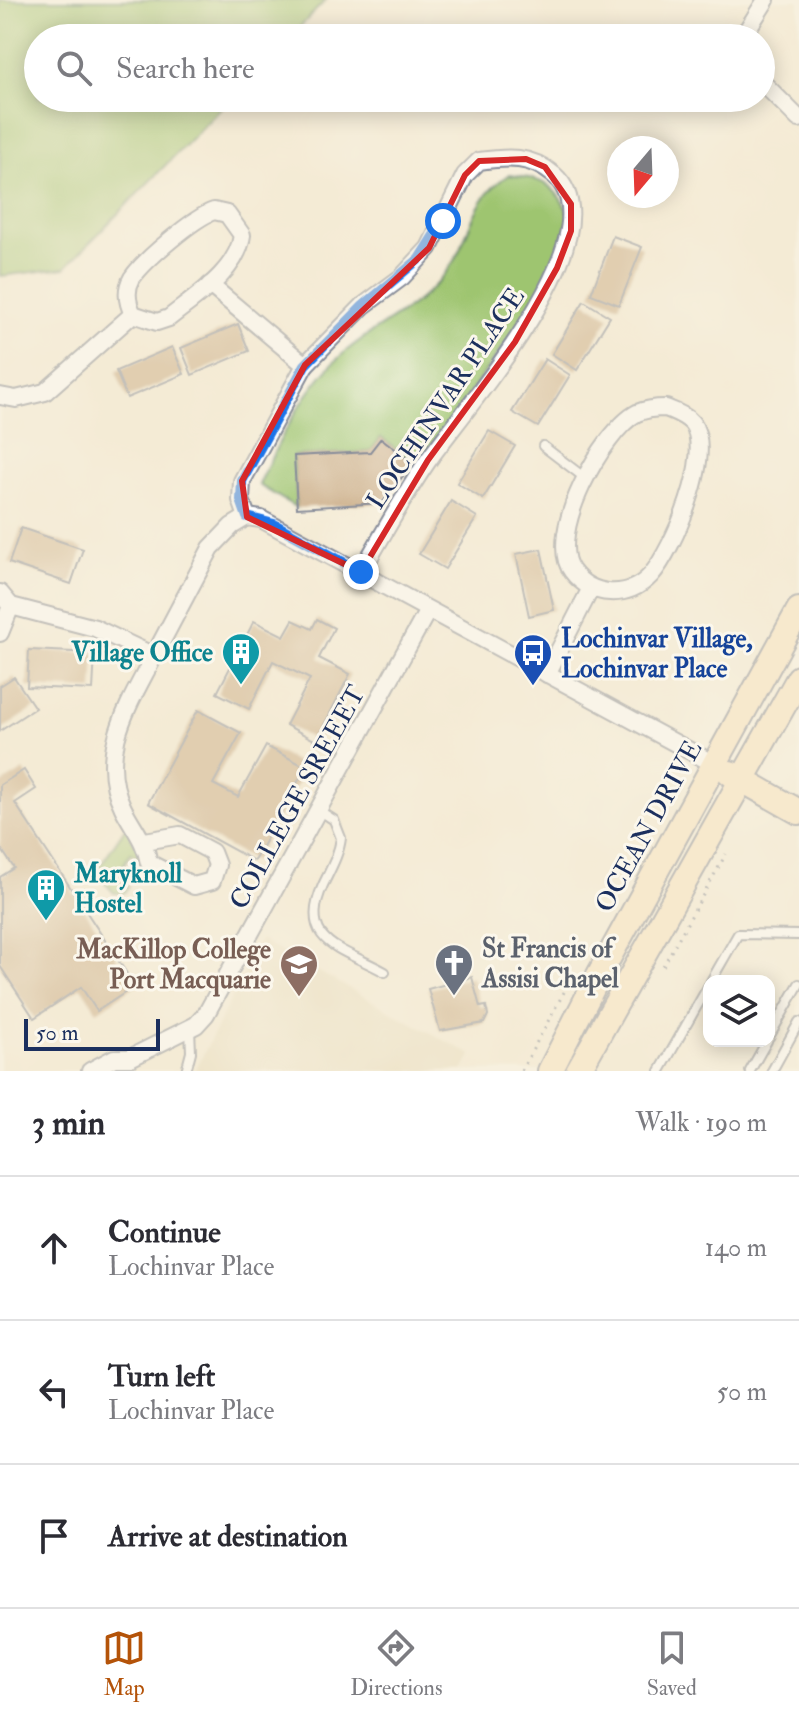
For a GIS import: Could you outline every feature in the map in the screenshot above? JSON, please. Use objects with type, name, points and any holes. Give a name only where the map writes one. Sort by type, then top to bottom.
[{"type":"main road","name":"OCEAN DRIVE","points":[[550,1071],[799,610]]},
{"type":"main road","points":[[578,1071],[799,678]]},
{"type":"main road","points":[[714,764],[799,812]]},
{"type":"street","points":[[751,24],[766,0]]},
{"type":"street","points":[[775,95],[799,119]]},
{"type":"street","name":"LOCHINVAR PLACE","points":[[247,517],[241,500],[242,481],[305,365],[363,306],[402,277],[429,248],[465,175],[479,161],[526,159],[558,179],[567,192],[572,217],[571,231],[557,268],[515,342],[428,460],[361,572]]},
{"type":"street","points":[[214,211],[227,214],[242,235],[241,250],[210,285],[169,318],[157,322],[133,314],[127,292],[133,277],[193,220],[214,211]]},
{"type":"street","points":[[210,285],[305,365]]},
{"type":"street","points":[[0,396],[16,399],[45,392],[133,314]]},
{"type":"street","points":[[666,408],[681,414],[692,424],[699,438],[698,469],[693,487],[651,575],[621,592],[604,593],[591,588],[569,568],[564,553],[568,517],[585,478],[624,422],[650,409],[666,408]]},
{"type":"street","points":[[145,841],[180,835],[212,852],[217,865],[212,881],[194,886],[149,863],[145,841],[122,807],[116,789],[112,743],[211,548],[232,526],[247,517],[274,524],[714,764]]},
{"type":"street","points":[[547,674],[591,588]]},
{"type":"street","points":[[0,633],[5,600],[95,628],[154,656]]},
{"type":"street","name":"COLLEGE SREEET","points":[[127,1064],[201,1021],[211,1006],[428,610]]},
{"type":"street","points":[[90,1071],[114,1058],[127,1064]]},
{"type":"lane","points":[[543,446],[569,469],[585,478]]},
{"type":"lane","points":[[317,809],[334,820],[341,838],[313,909],[314,924],[326,939],[385,972]]},
{"type":"lane","points":[[715,975],[738,934],[799,935]]},
{"type":"lane","points":[[775,1027],[799,984]]},
{"type":"lane","points":[[660,1071],[703,995]]},
{"type":"lane","points":[[772,1071],[799,1022]]},
{"type":"lane","points":[[186,1071],[191,1052],[189,1028]]},
{"type":"lane","points":[[750,1071],[764,1047]]},
{"type":"highlighted area","points":[[526,159],[545,167],[571,204],[571,231],[557,268],[515,342],[428,460],[361,572],[247,517],[242,481],[305,365],[429,248],[465,175],[479,161]]},
{"type":"shaded area","name":"MacKillop College Port Macquarie","points":[[260,940],[472,1055],[463,1071],[195,1071]]},
{"type":"green space","points":[[0,0],[326,0],[303,24],[24,24],[24,112],[217,112],[65,268],[0,276]]},
{"type":"green space","points":[[508,175],[530,178],[546,185],[559,196],[570,216],[550,282],[417,466],[381,438],[370,452],[294,456],[297,508],[259,485],[298,408],[324,373],[355,344],[430,291],[450,267],[483,199]]},
{"type":"green space","points":[[126,827],[146,862],[131,853],[115,878],[129,887],[124,893],[114,893],[98,875],[99,867]]},
{"type":"building","points":[[613,236],[642,247],[619,305],[591,294]]},
{"type":"building","points":[[584,301],[610,317],[577,370],[552,354]]},
{"type":"building","points":[[238,324],[249,351],[192,375],[181,348]]},
{"type":"building","points":[[172,347],[184,374],[127,398],[116,371]]},
{"type":"building","points":[[545,359],[570,375],[538,427],[512,412]]},
{"type":"building","points":[[489,431],[515,446],[483,499],[457,483]]},
{"type":"building","points":[[381,438],[413,463],[382,503],[297,508],[294,456],[370,452]]},
{"type":"building","points":[[451,501],[477,517],[445,569],[419,554]]},
{"type":"building","points":[[21,528],[83,549],[71,584],[9,563]]},
{"type":"building","points":[[541,549],[554,610],[529,616],[516,554]]},
{"type":"building","name":"Village Office","points":[[317,619],[334,628],[319,658],[350,674],[316,741],[286,725],[310,679],[273,661],[249,709],[217,693],[254,621],[284,636],[293,620],[312,629]]},
{"type":"building","points":[[29,650],[95,653],[93,690],[27,687]]},
{"type":"building","points":[[14,677],[35,708],[0,731],[0,686]]},
{"type":"building","points":[[198,710],[241,733],[213,784],[238,797],[266,746],[306,767],[254,861],[148,803]]},
{"type":"building","name":"Maryknoll Hostel","points":[[24,770],[36,789],[15,803],[135,986],[97,1011],[81,987],[34,1018],[0,966],[0,877],[14,868],[0,847],[0,785]]},
{"type":"building","name":"St Francis of Assisi Chapel","points":[[472,977],[480,1007],[486,1006],[488,1015],[484,1023],[440,1031],[428,989]]},
{"type":"place","name":"Village Office","points":[[241,686]]},
{"type":"place","name":"Lochinvar Village, Lochinvar Place","points":[[533,687]]},
{"type":"place","name":"Maryknoll Hostel","points":[[46,922]]},
{"type":"place","name":"St Francis of Assisi Chapel","points":[[454,997]]},
{"type":"place","name":"MacKillop College Port Macquarie","points":[[299,998]]},
{"type":"route","points":[[361,572],[274,524],[247,517],[240,489],[305,365],[363,306],[402,277],[429,248],[443,221]]}]
